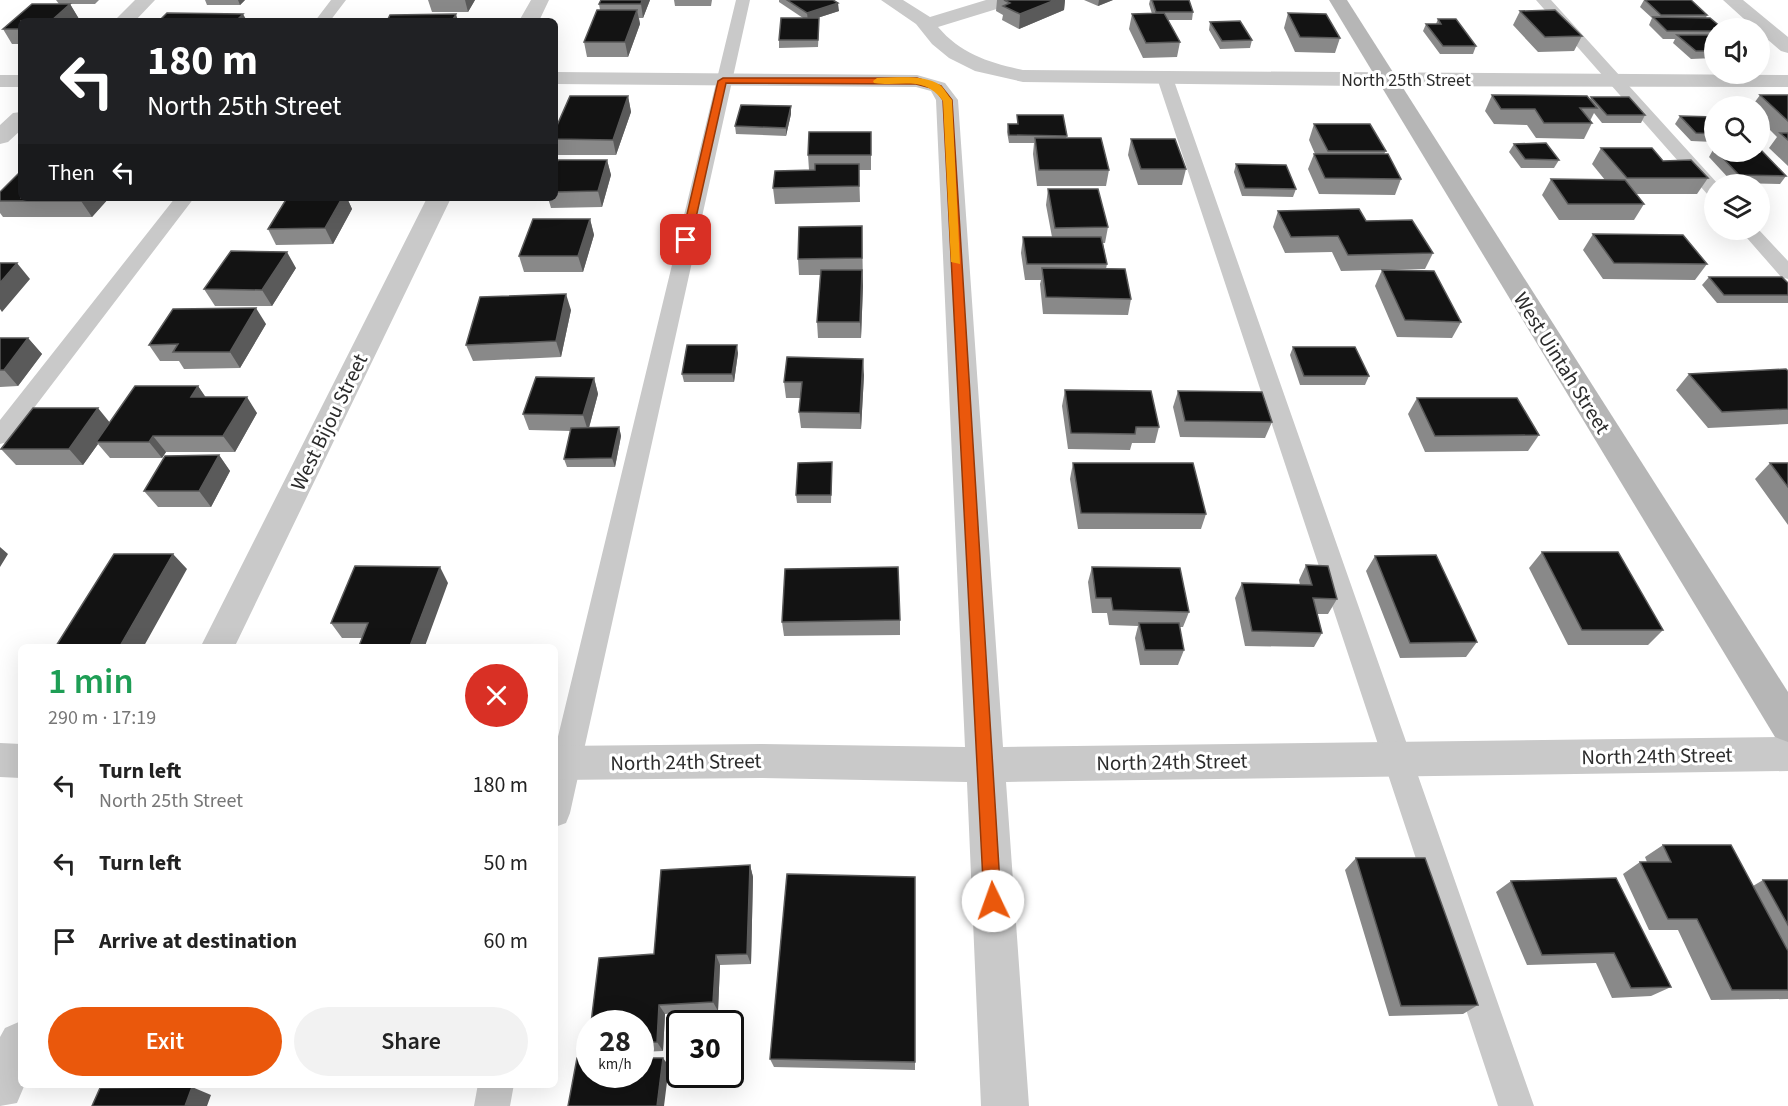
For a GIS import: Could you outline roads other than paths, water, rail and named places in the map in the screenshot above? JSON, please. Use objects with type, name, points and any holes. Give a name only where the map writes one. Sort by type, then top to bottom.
[{"type":"main road","name":"West Uintah Street","points":[[1338,0],[1788,725]]},
{"type":"street","points":[[127,18],[146,0]]},
{"type":"street","points":[[531,18],[540,0]]},
{"type":"street","name":"North 25th Street","points":[[890,0],[923,20],[939,40],[956,54],[982,67],[1023,76],[1788,81]]},
{"type":"street","points":[[927,24],[1006,0]]},
{"type":"street","points":[[1732,0],[1788,47]]},
{"type":"street","points":[[558,78],[917,81],[938,87],[947,100],[1005,1106]]},
{"type":"street","points":[[0,81],[18,81]]},
{"type":"street","points":[[0,138],[18,121]]},
{"type":"street","name":"West Bijou Street","points":[[219,644],[438,201]]},
{"type":"street","name":"North 24th Street","points":[[560,763],[761,761],[984,765],[1788,754]]},
{"type":"street","points":[[0,760],[18,760]]},
{"type":"street","points":[[0,1086],[18,1050]]},
{"type":"lane","points":[[324,18],[339,0]]},
{"type":"lane","points":[[558,783],[560,763],[743,0]]},
{"type":"lane","points":[[1543,0],[1704,180]]},
{"type":"lane","points":[[1165,78],[1516,1106]]},
{"type":"lane","points":[[0,436],[182,201]]},
{"type":"lane","points":[[1758,240],[1788,273]]},
{"type":"lane","points":[[492,1106],[495,1088]]}]
